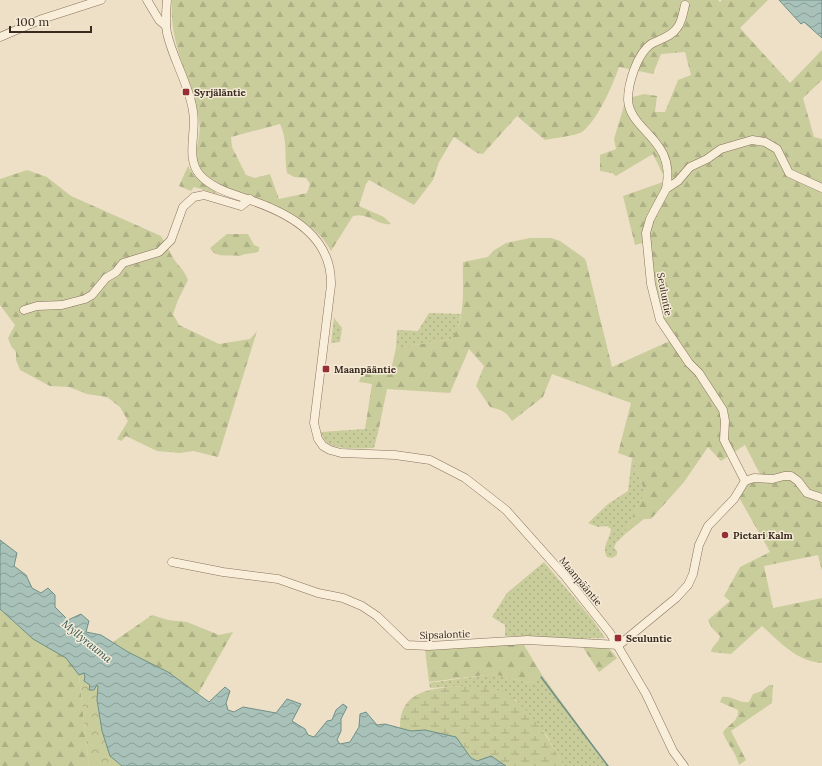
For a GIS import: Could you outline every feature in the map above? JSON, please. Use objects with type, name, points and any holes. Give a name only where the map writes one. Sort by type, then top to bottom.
[{"type":"street","points":[[0,37],[42,19],[101,0]]},
{"type":"street","points":[[147,0],[159,20],[166,26]]},
{"type":"street","name":"Maanpääntie","points":[[167,0],[166,26],[170,44],[186,88],[194,116],[195,131],[191,156],[195,169],[208,183],[217,188],[250,199],[283,215],[307,230],[319,242],[330,264],[331,285],[329,314],[314,423],[316,436],[321,444],[330,450],[340,453],[395,455],[425,459],[451,469],[506,510],[564,575],[619,645],[646,694],[673,751],[684,766]]},
{"type":"street","points":[[666,189],[668,176],[665,157],[660,147],[631,110],[628,99],[629,91],[641,55],[652,44],[672,34],[682,21],[685,6]]},
{"type":"street","name":"Seuluntie","points":[[745,481],[724,440],[725,421],[723,410],[699,373],[689,363],[660,320],[651,284],[646,233],[650,219],[666,189],[678,181],[690,167],[707,159],[715,152],[752,140],[765,142],[772,145],[782,158],[789,173],[822,188]]},
{"type":"street","points":[[24,310],[37,306],[62,304],[86,299],[92,295],[106,278],[116,272],[123,262],[159,252],[171,240],[183,207],[194,197],[204,195],[238,206],[243,205],[250,199]]},
{"type":"street","points":[[619,645],[676,598],[688,585],[693,574],[699,545],[705,532],[712,520],[734,499],[745,481],[754,478],[773,479],[791,476],[798,481],[806,493],[822,498]]},
{"type":"street","name":"Sipsalontie","points":[[172,562],[222,572],[273,578],[318,593],[343,598],[362,606],[377,616],[406,645],[429,646],[527,640],[619,645]]},
{"type":"green space","points":[[172,0],[718,0],[720,2],[722,0],[768,0],[740,28],[790,83],[822,50],[822,80],[803,98],[814,137],[822,139],[822,571],[818,555],[764,566],[773,608],[822,598],[822,663],[804,659],[796,655],[762,626],[731,654],[711,652],[720,636],[712,628],[708,620],[730,601],[724,596],[740,567],[770,552],[737,494],[742,484],[762,478],[745,445],[721,461],[708,447],[684,482],[651,519],[644,519],[624,535],[643,497],[643,487],[632,458],[618,453],[631,403],[552,374],[543,397],[512,421],[503,411],[490,407],[476,386],[484,366],[469,349],[450,393],[387,389],[379,428],[365,429],[372,384],[359,382],[362,373],[391,370],[396,348],[451,339],[456,331],[462,313],[463,262],[488,257],[493,251],[506,243],[530,238],[551,238],[560,241],[584,258],[612,367],[672,340],[660,320],[646,242],[635,245],[623,196],[666,181],[653,154],[616,176],[612,173],[600,171],[600,155],[616,149],[614,139],[626,99],[644,94],[657,96],[655,112],[665,112],[678,80],[691,75],[685,52],[661,54],[653,74],[619,67],[609,93],[599,111],[588,127],[582,132],[570,136],[545,140],[517,116],[483,154],[477,153],[454,137],[439,162],[433,180],[414,205],[369,180],[366,184],[359,206],[384,217],[391,224],[381,223],[364,216],[353,216],[331,251],[324,240],[303,222],[279,209],[221,187],[203,173],[198,166],[196,152],[200,129],[199,120],[196,104],[177,48],[172,17]],"holes":[[[280,124],[285,142],[287,173],[294,177],[306,178],[310,184],[307,193],[279,199],[270,174],[255,178],[246,175],[232,147],[231,137]]]},
{"type":"green space","points":[[188,166],[194,176],[218,194],[194,187],[191,191],[179,186]]},
{"type":"green space","points":[[27,170],[47,177],[71,196],[161,236],[188,280],[173,314],[179,325],[219,344],[250,339],[257,331],[218,457],[193,451],[180,453],[157,451],[126,436],[121,441],[117,439],[128,421],[120,407],[107,397],[87,394],[69,387],[50,386],[20,370],[16,360],[16,352],[11,346],[8,338],[15,325],[0,305],[0,179]]},
{"type":"green space","points":[[227,234],[248,234],[254,245],[259,247],[259,251],[240,256],[215,254],[210,248]]},
{"type":"green space","points":[[429,313],[461,314],[457,331],[451,339],[396,348],[397,330],[418,331]]},
{"type":"green space","points":[[334,318],[342,328],[340,342],[331,343]]},
{"type":"green space","points":[[379,428],[374,448],[343,448],[335,446],[328,443],[324,439],[321,432]]},
{"type":"green space","points":[[632,458],[643,487],[643,497],[624,535],[616,543],[614,548],[617,551],[617,555],[612,558],[607,557],[605,553],[605,546],[611,529],[607,526],[598,527],[588,523],[608,504],[628,491]]},
{"type":"green space","points":[[544,562],[592,619],[605,638],[564,639],[505,636],[505,625],[492,617],[507,593]]},
{"type":"green space","points":[[0,609],[22,629],[66,658],[79,675],[89,766],[0,766]]},
{"type":"green space","points":[[152,615],[168,620],[187,622],[219,635],[233,632],[198,694],[168,672],[128,652],[113,642]]},
{"type":"green space","points":[[506,644],[524,645],[542,675],[530,683],[493,674],[429,682],[425,649]]},
{"type":"green space","points":[[582,646],[608,647],[617,658],[599,672]]},
{"type":"green space","points":[[84,673],[90,685],[99,686],[97,700],[98,709],[110,756],[122,766],[89,766],[79,675]]},
{"type":"green space","points":[[493,674],[530,683],[542,675],[608,766],[564,766],[547,736],[516,700],[505,695],[464,686],[430,688],[429,683]]},
{"type":"green space","points":[[769,685],[773,685],[772,703],[731,731],[746,760],[739,765],[723,733],[737,718],[738,710],[720,702],[722,697],[726,697],[742,702],[749,702],[753,694],[762,691]]},
{"type":"green space","points":[[464,686],[495,689],[506,694],[517,702],[536,721],[564,766],[443,766],[385,724],[400,728],[401,715],[405,705],[420,693],[441,688]]},
{"type":"water","points":[[779,0],[822,0],[822,38],[804,22],[801,24]]},
{"type":"water","name":"Myllyrauma","points":[[0,540],[17,553],[14,566],[26,575],[32,588],[41,593],[48,588],[55,595],[55,607],[68,620],[81,614],[89,621],[86,632],[101,635],[128,652],[168,672],[209,702],[225,687],[230,691],[226,703],[228,710],[234,712],[243,707],[276,713],[287,699],[301,704],[292,721],[305,729],[308,735],[314,737],[327,721],[332,720],[336,710],[343,704],[347,707],[341,719],[341,731],[337,740],[340,744],[350,742],[359,727],[360,714],[366,712],[377,725],[385,724],[411,731],[425,730],[456,737],[471,758],[477,761],[491,756],[506,766],[122,766],[110,756],[102,731],[97,700],[98,686],[97,685],[94,690],[89,690],[90,685],[84,681],[84,673],[79,675],[66,658],[33,639],[0,609]]},
{"type":"waterway","points":[[541,677],[608,766]]},
{"type":"place","name":"Syrjäläntie","points":[[186,92]]},
{"type":"place","name":"Maanpääntie","points":[[326,369]]},
{"type":"place","name":"Pietari Kalm","points":[[725,535]]},
{"type":"place","name":"Seuluntie","points":[[618,638]]}]
